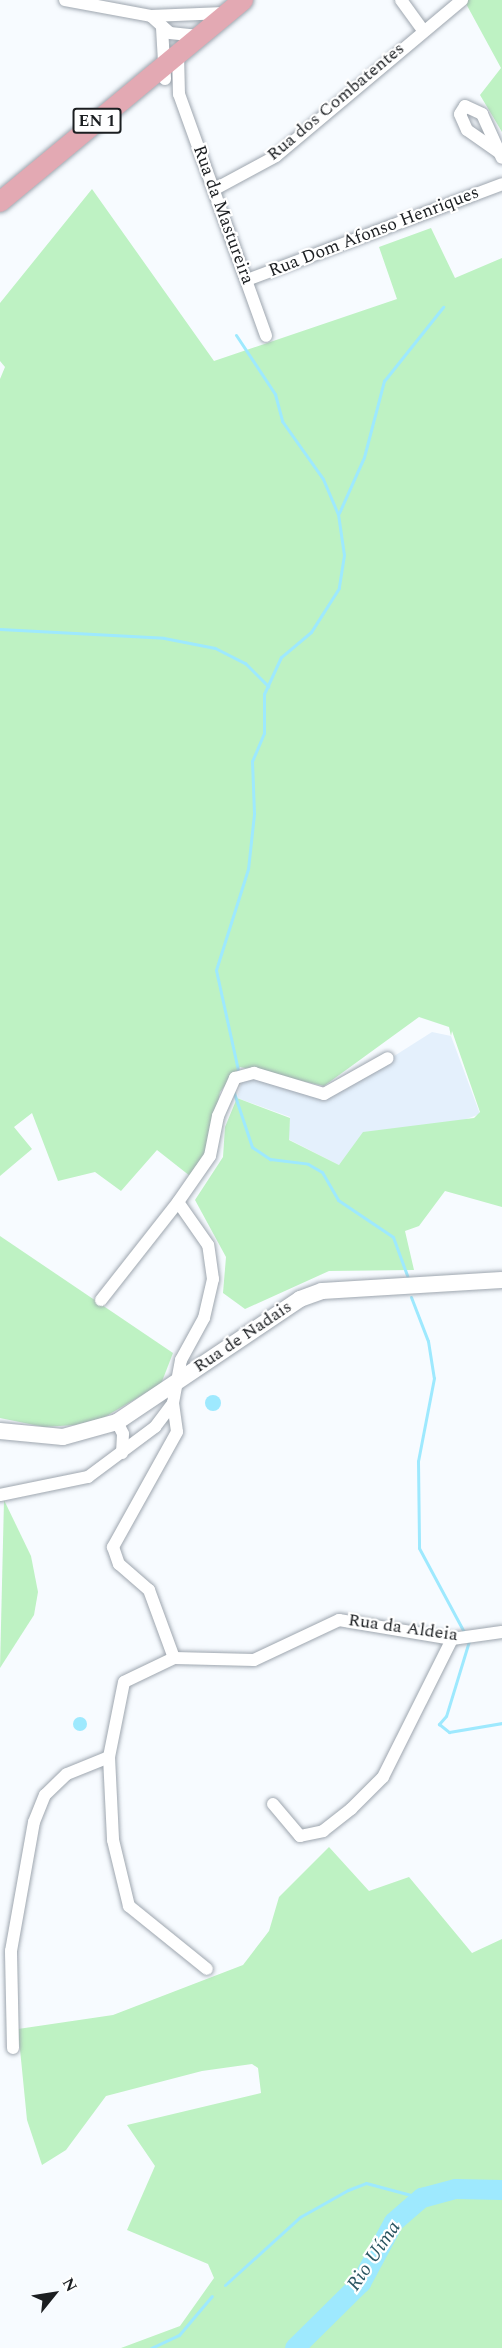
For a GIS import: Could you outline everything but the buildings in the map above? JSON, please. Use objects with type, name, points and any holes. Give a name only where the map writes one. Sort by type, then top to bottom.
[{"type":"main road","name":"EN 1","points":[[0,202],[142,84],[165,73],[189,44],[236,6]]},
{"type":"street","points":[[65,0],[151,16],[176,16],[236,6]]},
{"type":"street","points":[[401,0],[422,29]]},
{"type":"street","name":"Rua dos Combatentes","points":[[216,189],[276,156],[422,29],[462,0]]},
{"type":"street","points":[[151,16],[162,28],[189,44]]},
{"type":"street","points":[[176,16],[188,25],[189,44]]},
{"type":"street","name":"Rua da Mastureira","points":[[162,28],[165,73],[179,94],[216,189],[266,336]]},
{"type":"street","name":"Rua Dom Afonso Henriques","points":[[247,280],[502,184]]},
{"type":"street","points":[[101,1300],[178,1202],[210,1156],[218,1116],[235,1078],[254,1073],[324,1094],[388,1058]]},
{"type":"street","points":[[178,1202],[208,1245],[213,1279],[204,1318],[176,1382],[173,1403],[177,1432],[113,1547],[119,1563],[149,1590],[174,1658],[124,1682],[109,1758],[113,1840],[129,1906],[207,1969]]},
{"type":"street","name":"Rua de Nadais","points":[[0,1431],[63,1437],[117,1422],[300,1299],[322,1291],[502,1280]]},
{"type":"street","points":[[0,1495],[88,1477],[122,1453],[173,1403]]},
{"type":"street","points":[[117,1422],[123,1434],[122,1453]]},
{"type":"street","name":"Rua da Aldeia","points":[[174,1658],[254,1660],[339,1620],[452,1639],[502,1632]]},
{"type":"street","points":[[273,1804],[300,1836],[323,1831],[351,1809],[389,1767],[452,1639]]},
{"type":"street","points":[[13,2048],[11,1951],[34,1822],[45,1795],[67,1774],[109,1758]]},
{"type":"shaded area","points":[[432,1032],[451,1036],[480,1114],[339,1165],[288,1139],[290,1117],[237,1098],[243,1078],[256,1076],[328,1098]]},
{"type":"green space","points":[[464,0],[502,0],[502,132],[480,95],[501,68]]},
{"type":"green space","points":[[92,189],[214,361],[397,299],[379,247],[431,228],[455,278],[502,258],[502,1207],[445,1191],[419,1226],[405,1231],[414,1270],[329,1271],[245,1309],[223,1293],[226,1257],[195,1200],[223,1157],[225,1127],[237,1098],[290,1118],[289,1140],[339,1165],[363,1132],[474,1118],[480,1112],[452,1031],[451,1036],[449,1027],[419,1017],[324,1086],[240,1067],[220,1092],[209,1153],[190,1176],[157,1150],[121,1191],[95,1172],[58,1181],[32,1113],[14,1127],[32,1149],[0,1176],[0,379],[5,367],[0,361],[0,303]]},
{"type":"green space","points":[[0,1236],[173,1353],[161,1384],[103,1418],[75,1425],[44,1427],[0,1418]]},
{"type":"green space","points":[[4,1500],[31,1556],[38,1592],[34,1615],[0,1668]]},
{"type":"green space","points":[[329,1847],[369,1891],[409,1877],[472,1953],[502,1939],[502,2348],[121,2348],[180,2326],[214,2278],[208,2264],[127,2230],[155,2166],[127,2125],[261,2093],[258,2068],[252,2064],[202,2071],[106,2096],[66,2150],[42,2165],[27,2120],[18,2029],[113,2015],[243,1965],[269,1931],[279,1897]]},
{"type":"water","points":[[210,1395],[216,1395],[221,1403],[219,1409],[210,1411],[205,1406],[205,1400]]},
{"type":"water","points":[[77,1717],[83,1717],[87,1724],[83,1731],[77,1731],[73,1727],[73,1721]]},
{"type":"waterway","points":[[339,513],[364,457],[384,381],[443,307]]},
{"type":"waterway","points":[[236,335],[275,394],[282,421],[323,479],[338,514],[344,555],[339,588],[311,632],[281,657],[264,694],[264,733],[252,761],[254,814],[248,869],[216,970],[239,1075]]},
{"type":"waterway","points":[[0,629],[164,638],[215,648],[245,663],[268,686]]},
{"type":"waterway","points":[[234,1093],[252,1147],[270,1159],[308,1164],[322,1172],[338,1200],[393,1237],[408,1278]]},
{"type":"waterway","points":[[411,1297],[428,1341],[434,1378],[418,1461],[419,1548],[464,1632]]},
{"type":"waterway","points":[[469,1641],[446,1716],[439,1724],[449,1732],[502,1723]]},
{"type":"waterway","points":[[225,2285],[300,2217],[348,2190],[366,2183],[422,2198]]},
{"type":"waterway","name":"Rio Uíma","points":[[295,2348],[361,2283],[394,2222],[422,2198],[456,2189],[502,2190]]},
{"type":"waterway","points":[[151,2348],[179,2335],[212,2296]]}]
